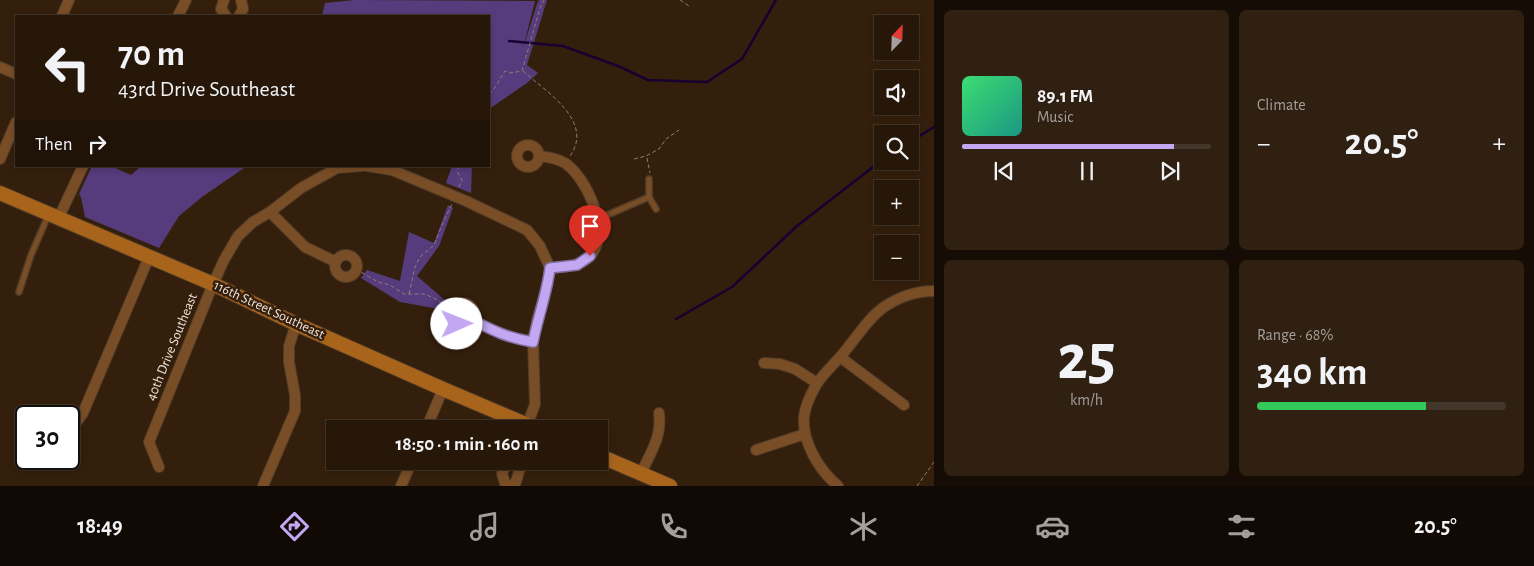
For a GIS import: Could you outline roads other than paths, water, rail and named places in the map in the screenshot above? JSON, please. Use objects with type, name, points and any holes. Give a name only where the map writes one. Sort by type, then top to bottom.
[{"type":"street","points":[[62,15],[68,0]]},
{"type":"street","points":[[178,15],[186,0]]},
{"type":"street","points":[[239,15],[243,9],[241,0]]},
{"type":"street","points":[[221,1],[222,10],[225,15]]},
{"type":"street","points":[[0,67],[15,74]]},
{"type":"street","points":[[0,159],[15,124]]},
{"type":"street","points":[[539,156],[551,157],[564,162],[577,175],[589,194],[599,225],[597,244],[590,256],[577,265],[550,268]]},
{"type":"street","points":[[54,215],[81,167]]},
{"type":"street","name":"40th Drive Southeast","points":[[159,467],[149,442],[213,284],[238,236],[253,222],[270,212],[301,188],[337,168],[350,167]]},
{"type":"street","points":[[380,167],[393,168],[527,230],[540,246],[550,268],[533,342],[535,404],[532,420]]},
{"type":"street","name":"116th Street Southeast","points":[[0,193],[213,284],[296,324],[514,420]]},
{"type":"street","points":[[270,212],[304,248],[336,262]]},
{"type":"street","points":[[340,256],[350,256],[356,261],[356,269],[352,275],[344,276],[337,272],[335,268],[336,262],[340,256]]},
{"type":"street","points":[[80,417],[149,257]]},
{"type":"street","points":[[832,484],[813,454],[805,434],[804,416],[817,383],[874,315],[896,300],[910,294],[934,292]]},
{"type":"street","points":[[458,303],[467,303],[474,310],[472,320],[466,325],[457,324],[452,317],[452,309],[458,303]]},
{"type":"street","points":[[472,320],[514,339],[533,342]]},
{"type":"street","points":[[263,486],[295,411],[295,395],[289,362],[290,346],[296,324]]},
{"type":"street","points":[[840,357],[904,405]]},
{"type":"street","points":[[764,363],[780,364],[795,370],[817,383]]},
{"type":"street","points":[[430,420],[443,389]]},
{"type":"street","points":[[641,473],[659,435],[659,413]]},
{"type":"street","points":[[756,450],[805,434]]},
{"type":"street","points":[[608,459],[670,486]]},
{"type":"street","points":[[401,486],[408,470]]},
{"type":"street","points":[[504,470],[502,474],[506,486]]},
{"type":"street","points":[[511,486],[516,482],[519,470]]},
{"type":"lane","points":[[649,179],[649,197],[656,209]]},
{"type":"lane","points":[[597,220],[649,197]]},
{"type":"lane","points":[[19,292],[31,255],[54,215]]},
{"type":"waterway","points":[[509,41],[563,46],[618,66],[648,80],[707,82],[742,59],[776,0]]},
{"type":"waterway","points":[[919,136],[934,127]]},
{"type":"waterway","points":[[676,319],[732,287],[797,226],[874,166]]}]
